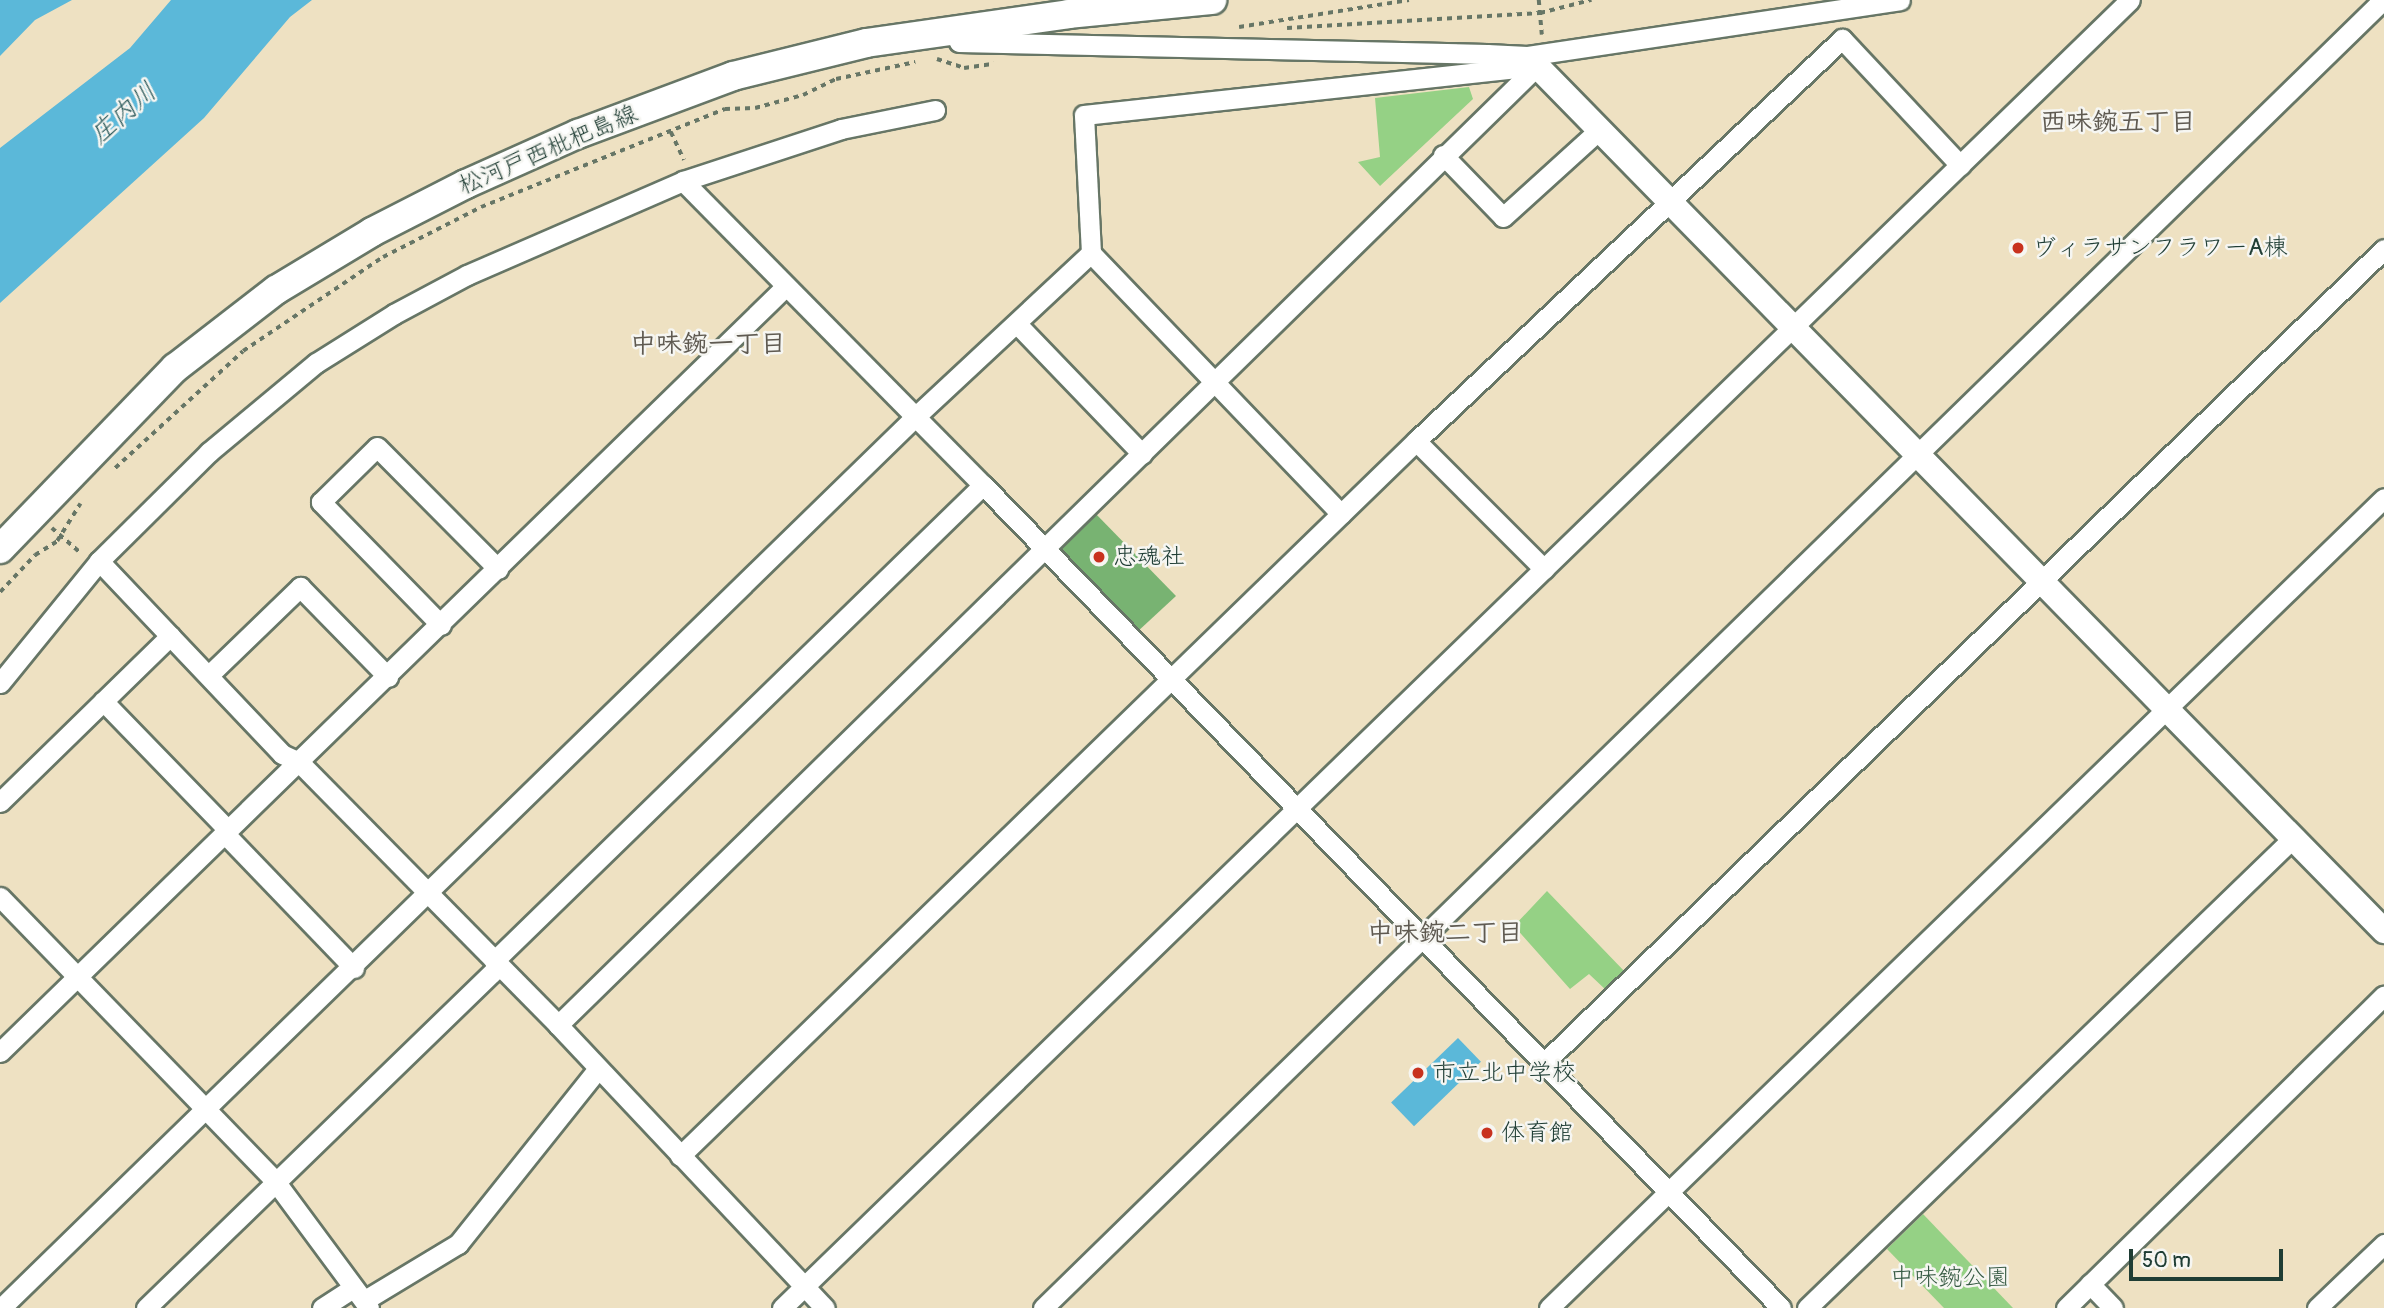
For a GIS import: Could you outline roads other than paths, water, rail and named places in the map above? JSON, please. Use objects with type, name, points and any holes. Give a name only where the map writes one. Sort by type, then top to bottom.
[{"type":"main road","name":"松河戸西枇杷島線","points":[[0,549],[33,512],[175,369],[276,290],[372,232],[466,184],[658,104],[746,72],[866,43],[1212,0]]},
{"type":"street","points":[[1341,514],[1091,253],[1084,115],[1532,61],[1900,0]]},
{"type":"street","points":[[782,1308],[2130,0]]},
{"type":"street","points":[[1048,1307],[1422,936],[2384,0]]},
{"type":"street","points":[[957,30],[959,42],[1532,61],[2384,931]]},
{"type":"street","points":[[680,1156],[1172,681],[1416,441],[1842,39],[1960,165]]},
{"type":"street","points":[[558,1025],[1142,454],[1443,155],[1532,61]]},
{"type":"street","points":[[0,683],[97,563],[209,452],[316,363],[467,275],[687,180],[841,130],[935,110]]},
{"type":"street","points":[[1443,155],[1503,217],[1599,130]]},
{"type":"street","points":[[687,180],[784,288],[984,485],[1782,1308]]},
{"type":"street","points":[[1545,1062],[2384,249]]},
{"type":"street","points":[[1,1308],[205,1108],[414,910],[427,891],[915,417],[1018,325],[1091,253]]},
{"type":"street","points":[[0,1052],[784,288]]},
{"type":"street","points":[[1018,325],[1142,454]]},
{"type":"street","points":[[1416,441],[1544,569]]},
{"type":"street","points":[[441,625],[321,502],[377,447],[498,569]]},
{"type":"street","points":[[146,1308],[984,485]]},
{"type":"street","points":[[1549,1308],[2384,498]]},
{"type":"street","points":[[97,563],[209,675],[282,754],[299,762],[558,1025],[597,1070],[825,1308]]},
{"type":"street","points":[[209,675],[300,587],[387,677]]},
{"type":"street","points":[[0,802],[170,636]]},
{"type":"street","points":[[103,701],[354,968]]},
{"type":"street","points":[[1807,1308],[2293,838]]},
{"type":"street","points":[[0,897],[275,1181],[362,1299]]},
{"type":"street","points":[[2066,1308],[2384,995]]},
{"type":"street","points":[[321,1308],[362,1299],[458,1244],[597,1070]]},
{"type":"street","points":[[2317,1308],[2384,1244]]},
{"type":"street","points":[[2090,1284],[2113,1308]]},
{"type":"water","points":[[0,0],[72,0],[35,20],[0,56]]},
{"type":"water","name":"庄内川","points":[[171,0],[312,0],[290,17],[204,118],[0,303],[0,148],[130,48]]},
{"type":"water","points":[[1458,1038],[1481,1062],[1414,1126],[1391,1103]]},
{"type":"place","name":"ヴィラサンフラワーA棟","points":[[2018,248]]},
{"type":"place","name":"忠魂社","points":[[1099,557]]},
{"type":"place","name":"市立北中学校","points":[[1418,1073]]},
{"type":"place","name":"体育館","points":[[1487,1133]]},
{"type":"district","name":"西味鋺五丁目","points":[[2118,123]]},
{"type":"district","name":"中味鋺一丁目","points":[[708,345]]},
{"type":"district","name":"中味鋺二丁目","points":[[1445,934]]},
{"type":"park label","name":"中味鋺公園","points":[[1950,1278]]}]
